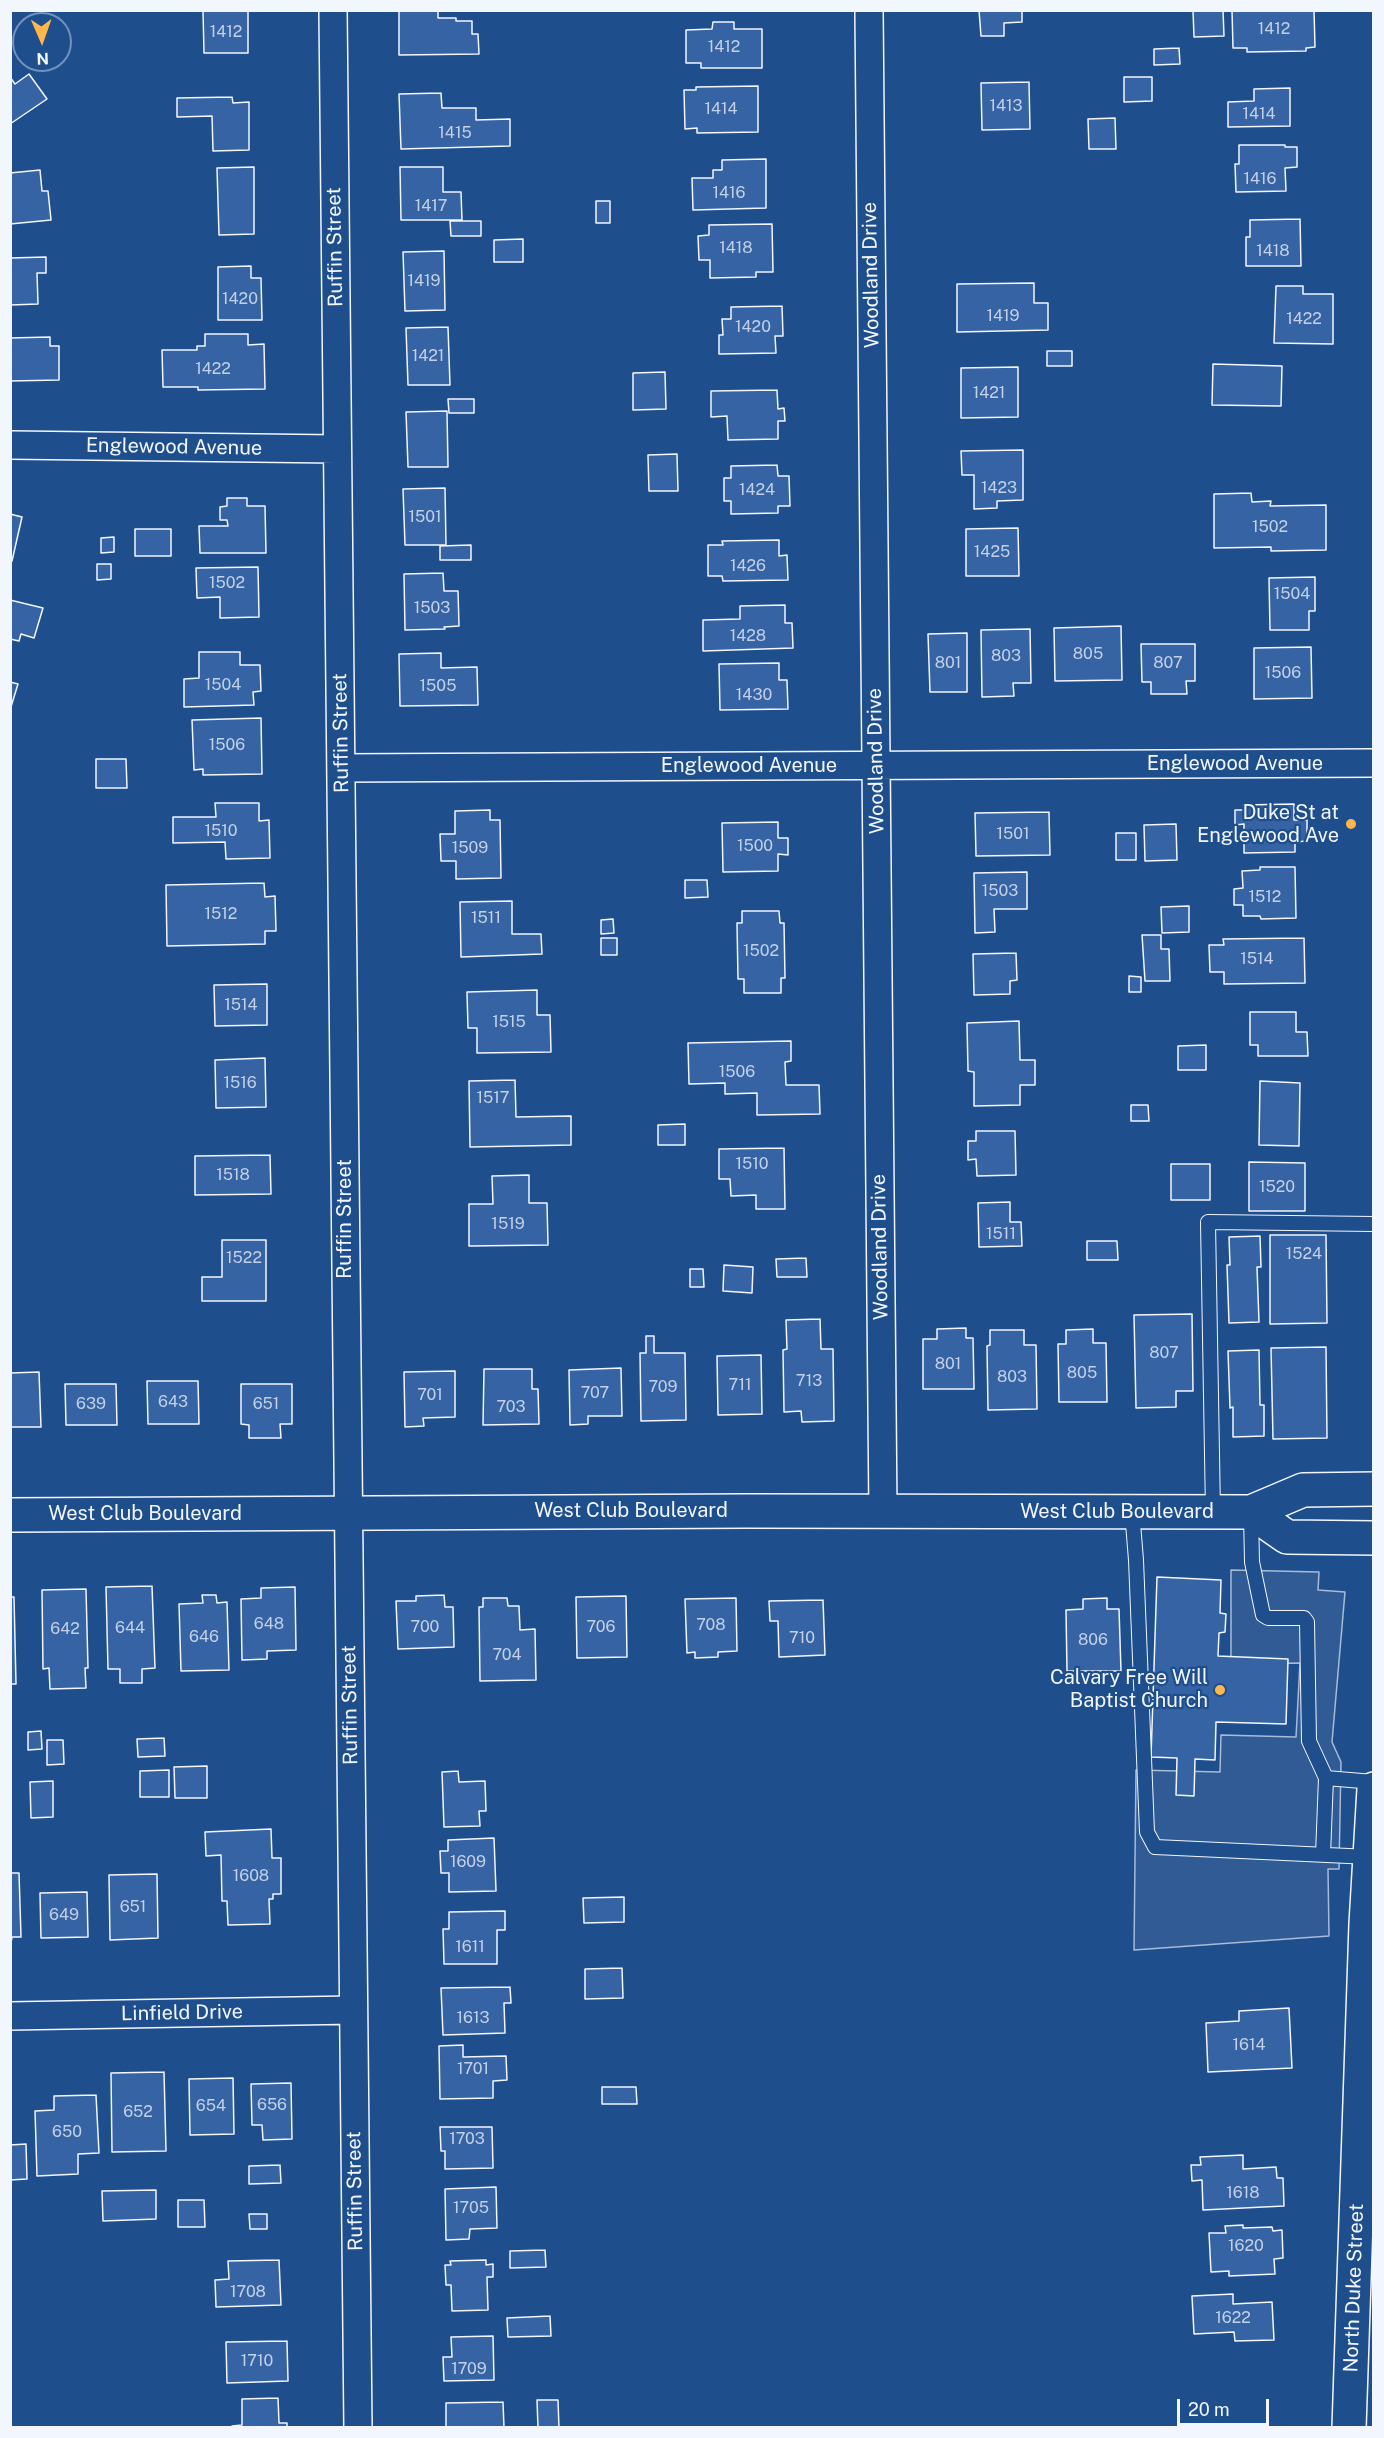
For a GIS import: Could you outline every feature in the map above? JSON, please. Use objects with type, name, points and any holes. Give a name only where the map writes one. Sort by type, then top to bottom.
[{"type":"street","name":"Ruffin Street","points":[[333,10],[358,2427]]},
{"type":"street","name":"Woodland Drive","points":[[869,10],[883,1512]]},
{"type":"street","name":"Englewood Avenue","points":[[10,446],[337,449]]},
{"type":"street","name":"Englewood Avenue","points":[[341,768],[1374,763]]},
{"type":"street","name":"West Club Boulevard","points":[[10,1515],[1251,1512],[1303,1490],[1374,1489]]},
{"type":"street","points":[[1251,1512],[1287,1537],[1374,1538]]},
{"type":"street","name":"North Duke Street","points":[[1350,2427],[1369,2022],[1370,1857],[1374,1789]]},
{"type":"street","name":"Linfield Drive","points":[[10,2016],[354,2010]]},
{"type":"lane","points":[[1213,1512],[1208,1222],[1374,1224]]},
{"type":"lane","points":[[1132,1511],[1147,1832],[1155,1847],[1370,1857]]},
{"type":"lane","points":[[1251,1512],[1252,1563],[1263,1615],[1268,1618],[1304,1618],[1307,1622],[1309,1741],[1326,1778],[1323,1855]]},
{"type":"lane","points":[[1326,1778],[1374,1782]]},
{"type":"shaded area","points":[[1231,1570],[1319,1572],[1318,1590],[1345,1592],[1332,1742],[1341,1762],[1339,1869],[1328,1869],[1329,1936],[1134,1950],[1136,1770],[1220,1772],[1221,1735],[1296,1737],[1300,1663],[1231,1664]]},
{"type":"building","points":[[248,10],[248,53],[204,53],[203,11]]},
{"type":"building","points":[[399,10],[438,10],[438,18],[472,21],[472,34],[478,34],[479,54],[399,55]]},
{"type":"building","points":[[979,10],[1022,10],[1022,22],[1004,23],[1004,36],[981,36]]},
{"type":"building","points":[[1193,10],[1223,10],[1224,36],[1194,37]]},
{"type":"building","points":[[1232,10],[1314,10],[1315,47],[1306,48],[1306,51],[1247,52],[1247,48],[1233,48]]},
{"type":"building","points":[[713,22],[734,22],[734,29],[762,29],[762,68],[701,68],[701,63],[686,63],[686,30],[712,29]]},
{"type":"building","points":[[1179,48],[1180,64],[1154,65],[1154,49]]},
{"type":"building","points":[[29,74],[47,99],[10,124],[10,77],[15,84]]},
{"type":"building","points":[[1124,77],[1152,77],[1152,101],[1124,102]]},
{"type":"building","points":[[1029,82],[1030,129],[982,130],[981,83]]},
{"type":"building","points":[[758,86],[758,132],[697,133],[697,128],[685,129],[684,90],[696,90],[696,87]]},
{"type":"building","points":[[1290,88],[1290,126],[1228,127],[1228,102],[1254,101],[1254,89]]},
{"type":"building","points":[[441,93],[442,108],[476,108],[476,120],[510,119],[510,146],[401,149],[399,94]]},
{"type":"building","points":[[232,97],[233,103],[249,102],[249,150],[213,151],[212,116],[177,117],[177,98]]},
{"type":"building","points":[[1115,118],[1116,149],[1089,149],[1088,119]]},
{"type":"building","points":[[1239,145],[1297,147],[1297,167],[1285,168],[1286,191],[1236,192],[1235,164],[1239,164]]},
{"type":"building","points":[[766,159],[766,208],[693,210],[692,178],[713,178],[713,170],[722,170],[722,160]]},
{"type":"building","points":[[254,167],[254,234],[219,235],[217,168]]},
{"type":"building","points":[[400,167],[443,167],[443,192],[461,192],[462,220],[401,220]]},
{"type":"building","points":[[40,170],[42,191],[48,191],[51,220],[10,224],[10,173]]},
{"type":"building","points":[[596,201],[610,201],[610,223],[596,223]]},
{"type":"building","points":[[1300,219],[1301,266],[1246,266],[1246,237],[1250,237],[1250,220]]},
{"type":"building","points":[[450,221],[481,221],[481,236],[451,236]]},
{"type":"building","points":[[772,224],[773,272],[756,272],[756,277],[710,278],[710,260],[699,260],[698,236],[709,235],[709,225]]},
{"type":"building","points":[[523,239],[523,262],[494,262],[494,240]]},
{"type":"building","points":[[444,251],[445,310],[405,311],[403,252]]},
{"type":"building","points":[[46,257],[46,273],[37,273],[38,304],[10,305],[10,258]]},
{"type":"building","points":[[251,266],[251,278],[261,278],[262,320],[218,320],[218,267]]},
{"type":"building","points":[[1034,283],[1034,303],[1048,303],[1048,330],[957,332],[957,284]]},
{"type":"building","points":[[1276,286],[1303,286],[1303,294],[1333,294],[1333,344],[1274,343]]},
{"type":"building","points":[[782,306],[783,336],[775,336],[776,353],[719,354],[719,335],[723,335],[722,319],[731,319],[731,307]]},
{"type":"building","points":[[448,327],[450,385],[408,385],[406,328]]},
{"type":"building","points":[[205,334],[248,334],[248,345],[264,344],[265,389],[198,390],[198,387],[163,387],[162,350],[197,350],[197,346],[205,346]]},
{"type":"building","points":[[50,337],[50,346],[59,346],[59,380],[10,381],[10,338]]},
{"type":"building","points":[[1047,351],[1072,351],[1072,366],[1047,366]]},
{"type":"building","points":[[1213,364],[1282,366],[1281,406],[1212,405]]},
{"type":"building","points":[[1018,367],[1018,417],[961,418],[961,368]]},
{"type":"building","points":[[665,372],[666,409],[633,410],[633,373]]},
{"type":"building","points":[[777,390],[778,409],[784,408],[785,421],[778,421],[778,439],[728,440],[727,416],[711,417],[711,391]]},
{"type":"building","points":[[448,399],[474,399],[474,413],[449,413]]},
{"type":"building","points":[[447,411],[448,467],[408,467],[406,412]]},
{"type":"building","points":[[1023,450],[1023,500],[997,501],[997,508],[974,509],[974,475],[962,475],[961,451]]},
{"type":"building","points":[[677,454],[678,491],[649,491],[648,455]]},
{"type":"building","points":[[777,465],[778,476],[789,476],[790,506],[778,506],[778,513],[731,514],[731,501],[724,501],[724,478],[731,478],[731,466]]},
{"type":"building","points":[[445,488],[446,545],[405,545],[403,489]]},
{"type":"building","points":[[1251,493],[1252,502],[1271,501],[1270,506],[1326,505],[1326,550],[1271,551],[1271,547],[1214,548],[1214,494]]},
{"type":"building","points":[[227,498],[247,498],[247,506],[265,506],[266,553],[200,553],[199,526],[228,526],[227,520],[220,520],[220,507],[227,506]]},
{"type":"building","points":[[10,514],[22,517],[12,561],[10,561]]},
{"type":"building","points":[[1018,528],[1019,576],[966,576],[966,529]]},
{"type":"building","points":[[135,529],[171,529],[171,556],[135,556]]},
{"type":"building","points":[[114,537],[114,552],[101,553],[101,538]]},
{"type":"building","points":[[779,540],[779,556],[787,555],[788,580],[723,581],[722,576],[708,576],[708,545],[723,545],[722,541]]},
{"type":"building","points":[[471,545],[471,560],[440,560],[440,546]]},
{"type":"building","points":[[97,564],[111,564],[111,579],[97,580]]},
{"type":"building","points":[[258,567],[259,617],[220,618],[220,597],[197,598],[196,568]]},
{"type":"building","points":[[443,573],[444,591],[458,591],[459,626],[444,627],[445,629],[405,630],[404,574]]},
{"type":"building","points":[[1315,577],[1315,611],[1309,611],[1309,630],[1270,630],[1269,578]]},
{"type":"building","points":[[10,600],[43,608],[34,638],[21,634],[19,641],[10,639]]},
{"type":"building","points":[[785,605],[785,623],[792,623],[793,648],[703,651],[703,620],[740,619],[740,606]]},
{"type":"building","points":[[1121,626],[1122,680],[1055,681],[1054,628]]},
{"type":"building","points":[[1030,629],[1031,683],[1013,683],[1014,696],[982,697],[981,630]]},
{"type":"building","points":[[967,633],[967,692],[930,692],[928,634]]},
{"type":"building","points":[[1141,644],[1195,644],[1195,681],[1186,681],[1187,694],[1151,694],[1151,682],[1142,682]]},
{"type":"building","points":[[1311,647],[1312,698],[1254,699],[1254,648]]},
{"type":"building","points":[[199,652],[240,652],[240,665],[260,665],[261,691],[253,692],[254,705],[184,707],[184,679],[199,678]]},
{"type":"building","points":[[441,653],[441,668],[477,667],[478,705],[400,706],[399,654]]},
{"type":"building","points":[[779,663],[779,680],[787,680],[788,709],[720,710],[719,664]]},
{"type":"building","points":[[10,682],[18,684],[10,710]]},
{"type":"building","points":[[261,718],[262,774],[203,775],[203,769],[194,770],[192,720]]},
{"type":"building","points":[[96,759],[126,759],[127,788],[96,788]]},
{"type":"building","points":[[215,803],[259,803],[259,821],[269,820],[270,858],[226,859],[225,842],[173,843],[173,817],[216,817]]},
{"type":"building","points":[[1294,804],[1294,820],[1307,820],[1307,841],[1295,842],[1295,852],[1244,853],[1244,824],[1235,825],[1235,810],[1244,810],[1243,805]]},
{"type":"building","points":[[490,810],[490,820],[500,820],[501,878],[456,879],[456,861],[441,861],[440,834],[455,834],[455,811]]},
{"type":"building","points":[[1049,812],[1050,855],[976,856],[975,813]]},
{"type":"building","points":[[778,822],[778,838],[788,838],[788,855],[778,854],[778,871],[723,872],[722,823]]},
{"type":"building","points":[[1176,824],[1177,860],[1145,861],[1144,825]]},
{"type":"building","points":[[1116,833],[1136,833],[1136,860],[1116,860]]},
{"type":"building","points":[[1260,867],[1295,867],[1296,918],[1261,919],[1260,916],[1243,916],[1243,905],[1234,905],[1234,889],[1243,888],[1242,871],[1260,870]]},
{"type":"building","points":[[1027,872],[1027,909],[994,909],[995,932],[975,933],[974,873]]},
{"type":"building","points":[[685,880],[707,880],[708,897],[685,898]]},
{"type":"building","points":[[264,883],[265,897],[275,896],[276,931],[265,931],[265,944],[167,946],[166,885]]},
{"type":"building","points":[[512,901],[512,934],[541,934],[542,954],[461,957],[460,902]]},
{"type":"building","points":[[1189,906],[1189,932],[1162,933],[1161,907]]},
{"type":"building","points":[[742,911],[779,911],[780,923],[784,923],[785,978],[781,978],[781,993],[744,993],[744,979],[738,979],[737,923],[742,923]]},
{"type":"building","points":[[613,919],[614,933],[601,934],[601,920]]},
{"type":"building","points":[[1142,935],[1161,935],[1161,949],[1169,949],[1170,981],[1145,981]]},
{"type":"building","points":[[601,938],[617,938],[617,955],[601,955]]},
{"type":"building","points":[[1304,938],[1305,983],[1224,984],[1224,972],[1210,972],[1209,945],[1224,945],[1223,939]]},
{"type":"building","points":[[1016,953],[1017,980],[1010,981],[1010,994],[974,995],[973,954]]},
{"type":"building","points":[[1129,976],[1141,977],[1141,992],[1129,992]]},
{"type":"building","points":[[267,984],[267,1025],[215,1026],[214,985]]},
{"type":"building","points":[[537,990],[537,1015],[550,1015],[551,1052],[477,1053],[477,1028],[468,1028],[467,992]]},
{"type":"building","points":[[1250,1012],[1296,1012],[1296,1032],[1307,1032],[1308,1056],[1258,1056],[1258,1045],[1250,1045]]},
{"type":"building","points":[[1019,1021],[1020,1060],[1035,1060],[1035,1085],[1020,1085],[1020,1105],[974,1106],[974,1072],[968,1071],[967,1023]]},
{"type":"building","points":[[791,1041],[791,1061],[785,1062],[786,1085],[819,1085],[820,1114],[757,1115],[757,1093],[725,1094],[725,1083],[689,1084],[688,1043]]},
{"type":"building","points":[[1206,1045],[1206,1070],[1178,1070],[1178,1046]]},
{"type":"building","points":[[265,1058],[266,1107],[216,1108],[215,1060]]},
{"type":"building","points":[[515,1080],[516,1117],[571,1116],[571,1145],[470,1147],[469,1081]]},
{"type":"building","points":[[1260,1081],[1300,1083],[1299,1146],[1259,1145]]},
{"type":"building","points":[[1131,1105],[1148,1105],[1149,1121],[1131,1121]]},
{"type":"building","points":[[685,1124],[685,1145],[658,1145],[658,1125]]},
{"type":"building","points":[[976,1131],[1015,1131],[1016,1175],[977,1176],[976,1159],[968,1160],[968,1141],[976,1141]]},
{"type":"building","points":[[784,1148],[785,1209],[756,1209],[756,1195],[731,1196],[730,1179],[719,1179],[719,1149]]},
{"type":"building","points":[[270,1155],[271,1194],[195,1195],[195,1156]]},
{"type":"building","points":[[1249,1162],[1305,1163],[1305,1211],[1249,1211]]},
{"type":"building","points":[[1171,1164],[1210,1164],[1210,1200],[1171,1200]]},
{"type":"building","points":[[529,1175],[529,1203],[547,1203],[548,1245],[469,1246],[469,1204],[493,1204],[492,1176]]},
{"type":"building","points":[[1010,1202],[1010,1222],[1021,1222],[1022,1246],[979,1247],[978,1203]]},
{"type":"building","points":[[1270,1235],[1326,1235],[1327,1323],[1270,1324]]},
{"type":"building","points":[[1260,1236],[1261,1267],[1257,1267],[1259,1322],[1229,1323],[1227,1265],[1230,1265],[1229,1237]]},
{"type":"building","points":[[222,1240],[266,1240],[266,1301],[202,1301],[202,1277],[222,1277]]},
{"type":"building","points":[[1087,1241],[1117,1241],[1118,1260],[1087,1260]]},
{"type":"building","points":[[806,1258],[807,1277],[777,1277],[776,1259]]},
{"type":"building","points":[[724,1265],[753,1267],[752,1293],[723,1291]]},
{"type":"building","points":[[690,1269],[703,1269],[704,1287],[690,1287]]},
{"type":"building","points":[[1192,1314],[1193,1391],[1176,1391],[1176,1407],[1136,1408],[1134,1315]]},
{"type":"building","points":[[820,1319],[821,1349],[833,1349],[834,1421],[802,1422],[801,1411],[784,1412],[783,1350],[787,1349],[786,1320]]},
{"type":"building","points":[[966,1328],[966,1338],[973,1338],[974,1389],[923,1389],[923,1339],[937,1339],[937,1329]]},
{"type":"building","points":[[1093,1329],[1093,1343],[1106,1343],[1107,1402],[1059,1402],[1058,1344],[1066,1344],[1066,1330]]},
{"type":"building","points":[[990,1330],[1024,1330],[1024,1345],[1036,1345],[1037,1409],[988,1410],[987,1346],[990,1345]]},
{"type":"building","points":[[646,1336],[654,1336],[654,1353],[685,1353],[686,1420],[641,1421],[640,1353],[646,1353]]},
{"type":"building","points":[[1326,1347],[1327,1438],[1273,1439],[1271,1348]]},
{"type":"building","points":[[1259,1350],[1260,1405],[1264,1405],[1264,1436],[1233,1437],[1228,1351]]},
{"type":"building","points":[[761,1355],[762,1414],[718,1415],[717,1356]]},
{"type":"building","points":[[621,1368],[622,1416],[588,1416],[588,1424],[570,1425],[569,1370]]},
{"type":"building","points":[[484,1369],[532,1369],[532,1389],[538,1389],[539,1424],[483,1425]]},
{"type":"building","points":[[455,1371],[455,1417],[423,1418],[424,1426],[405,1427],[404,1372]]},
{"type":"building","points":[[39,1372],[41,1427],[11,1427],[10,1431],[10,1373]]},
{"type":"building","points":[[147,1381],[198,1381],[199,1424],[148,1424]]},
{"type":"building","points":[[65,1384],[116,1384],[117,1425],[66,1425]]},
{"type":"building","points":[[241,1384],[292,1384],[292,1424],[280,1424],[281,1438],[249,1438],[249,1425],[241,1424]]},
{"type":"building","name":"Calvary Free Will Baptist Church","points":[[1157,1577],[1221,1580],[1220,1613],[1226,1614],[1225,1632],[1219,1633],[1218,1656],[1288,1659],[1286,1724],[1216,1722],[1215,1760],[1195,1759],[1194,1796],[1176,1795],[1177,1758],[1151,1757]]},
{"type":"building","points":[[152,1586],[155,1668],[142,1669],[142,1683],[120,1683],[120,1669],[108,1669],[106,1587]]},
{"type":"building","points":[[295,1587],[296,1650],[267,1651],[267,1659],[242,1660],[241,1599],[261,1598],[261,1588]]},
{"type":"building","points":[[86,1589],[88,1668],[85,1668],[86,1688],[50,1689],[49,1668],[43,1669],[42,1590]]},
{"type":"building","points":[[202,1595],[216,1595],[217,1603],[227,1602],[229,1670],[181,1671],[179,1604],[203,1603]]},
{"type":"building","points":[[444,1595],[445,1607],[453,1607],[454,1647],[398,1649],[396,1601],[416,1601],[416,1596]]},
{"type":"building","points":[[626,1596],[627,1657],[577,1658],[576,1597]]},
{"type":"building","points":[[10,1597],[14,1597],[16,1684],[10,1684]]},
{"type":"building","points":[[483,1598],[507,1598],[508,1606],[519,1606],[520,1630],[535,1629],[536,1680],[480,1681],[479,1607],[483,1607]]},
{"type":"building","points":[[736,1598],[737,1651],[718,1652],[718,1657],[695,1658],[695,1652],[687,1653],[685,1599]]},
{"type":"building","points":[[1107,1598],[1107,1609],[1119,1609],[1121,1671],[1067,1671],[1066,1610],[1083,1609],[1083,1599]]},
{"type":"building","points":[[823,1600],[825,1655],[779,1657],[778,1621],[770,1621],[769,1601]]},
{"type":"building","points":[[41,1731],[42,1749],[28,1750],[28,1732]]},
{"type":"building","points":[[164,1738],[165,1756],[138,1757],[137,1739]]},
{"type":"building","points":[[47,1740],[63,1740],[64,1764],[47,1765]]},
{"type":"building","points":[[207,1766],[207,1798],[175,1798],[174,1767]]},
{"type":"building","points":[[169,1770],[169,1797],[140,1797],[140,1771]]},
{"type":"building","points":[[458,1771],[459,1782],[485,1781],[486,1811],[479,1811],[480,1826],[444,1827],[442,1772]]},
{"type":"building","points":[[53,1781],[53,1817],[31,1818],[30,1782]]},
{"type":"building","points":[[271,1829],[272,1858],[281,1858],[281,1894],[273,1894],[273,1899],[269,1899],[270,1924],[228,1925],[227,1901],[222,1901],[221,1855],[206,1856],[205,1832]]},
{"type":"building","points":[[494,1838],[496,1891],[449,1892],[449,1873],[441,1873],[440,1851],[448,1851],[448,1840]]},
{"type":"building","points":[[10,1873],[19,1873],[21,1937],[12,1937],[10,1948]]},
{"type":"building","points":[[157,1874],[158,1938],[110,1940],[109,1875]]},
{"type":"building","points":[[87,1892],[88,1937],[41,1938],[40,1893]]},
{"type":"building","points":[[624,1897],[624,1922],[584,1923],[583,1898]]},
{"type":"building","points":[[505,1911],[505,1930],[497,1930],[497,1964],[444,1964],[443,1929],[449,1929],[449,1912]]},
{"type":"building","points":[[622,1968],[623,1998],[585,1999],[585,1969]]},
{"type":"building","points":[[510,1987],[511,2003],[504,2003],[505,2033],[443,2035],[441,1988]]},
{"type":"building","points":[[1289,2008],[1292,2068],[1208,2072],[1206,2023],[1239,2021],[1239,2011]]},
{"type":"building","points":[[463,2045],[463,2057],[506,2056],[507,2080],[493,2081],[493,2098],[440,2099],[439,2046]]},
{"type":"building","points":[[164,2072],[166,2151],[112,2152],[111,2073]]},
{"type":"building","points":[[233,2078],[234,2134],[190,2135],[189,2079]]},
{"type":"building","points":[[291,2083],[292,2139],[263,2140],[262,2125],[252,2125],[251,2084]]},
{"type":"building","points":[[602,2087],[636,2087],[637,2104],[602,2104]]},
{"type":"building","points":[[96,2095],[99,2153],[78,2154],[78,2174],[37,2176],[35,2111],[54,2110],[54,2096]]},
{"type":"building","points":[[440,2127],[492,2127],[493,2168],[445,2169],[445,2151],[441,2151]]},
{"type":"building","points":[[26,2144],[27,2179],[10,2180],[10,2145]]},
{"type":"building","points":[[1243,2155],[1243,2169],[1276,2167],[1277,2178],[1283,2178],[1284,2206],[1203,2210],[1202,2180],[1192,2181],[1191,2165],[1201,2165],[1200,2157]]},
{"type":"building","points":[[280,2165],[281,2183],[249,2184],[249,2166]]},
{"type":"building","points":[[496,2187],[497,2228],[470,2229],[469,2239],[446,2240],[445,2189]]},
{"type":"building","points":[[156,2190],[156,2219],[103,2221],[102,2191]]},
{"type":"building","points":[[178,2200],[204,2200],[205,2227],[178,2227]]},
{"type":"building","points":[[249,2214],[267,2214],[267,2229],[250,2229]]},
{"type":"building","points":[[1243,2225],[1243,2228],[1272,2227],[1273,2231],[1282,2230],[1283,2258],[1274,2259],[1275,2274],[1229,2276],[1229,2271],[1211,2272],[1209,2233],[1226,2233],[1225,2226]]},
{"type":"building","points":[[545,2250],[546,2267],[510,2268],[510,2251]]},
{"type":"building","points":[[279,2260],[281,2305],[216,2307],[215,2280],[229,2279],[228,2261]]},
{"type":"building","points":[[486,2260],[486,2265],[493,2264],[493,2277],[487,2277],[488,2310],[452,2311],[451,2285],[446,2285],[445,2265],[451,2265],[450,2261]]},
{"type":"building","points":[[1233,2294],[1233,2304],[1272,2302],[1274,2340],[1235,2341],[1234,2332],[1194,2334],[1192,2296]]},
{"type":"building","points":[[550,2316],[551,2336],[508,2337],[507,2318]]},
{"type":"building","points":[[493,2336],[494,2380],[444,2381],[443,2357],[452,2357],[451,2337]]},
{"type":"building","points":[[287,2341],[288,2381],[227,2383],[226,2342]]},
{"type":"building","points":[[278,2398],[279,2423],[287,2423],[287,2428],[232,2428],[232,2426],[242,2425],[242,2399]]},
{"type":"building","points":[[537,2400],[558,2400],[559,2428],[538,2428]]},
{"type":"building","points":[[503,2402],[504,2428],[446,2428],[446,2403]]},
{"type":"place","name":"Duke St at Englewood Ave","points":[[1351,824]]},
{"type":"place","name":"Calvary Free Will Baptist Church","points":[[1220,1690]]}]
